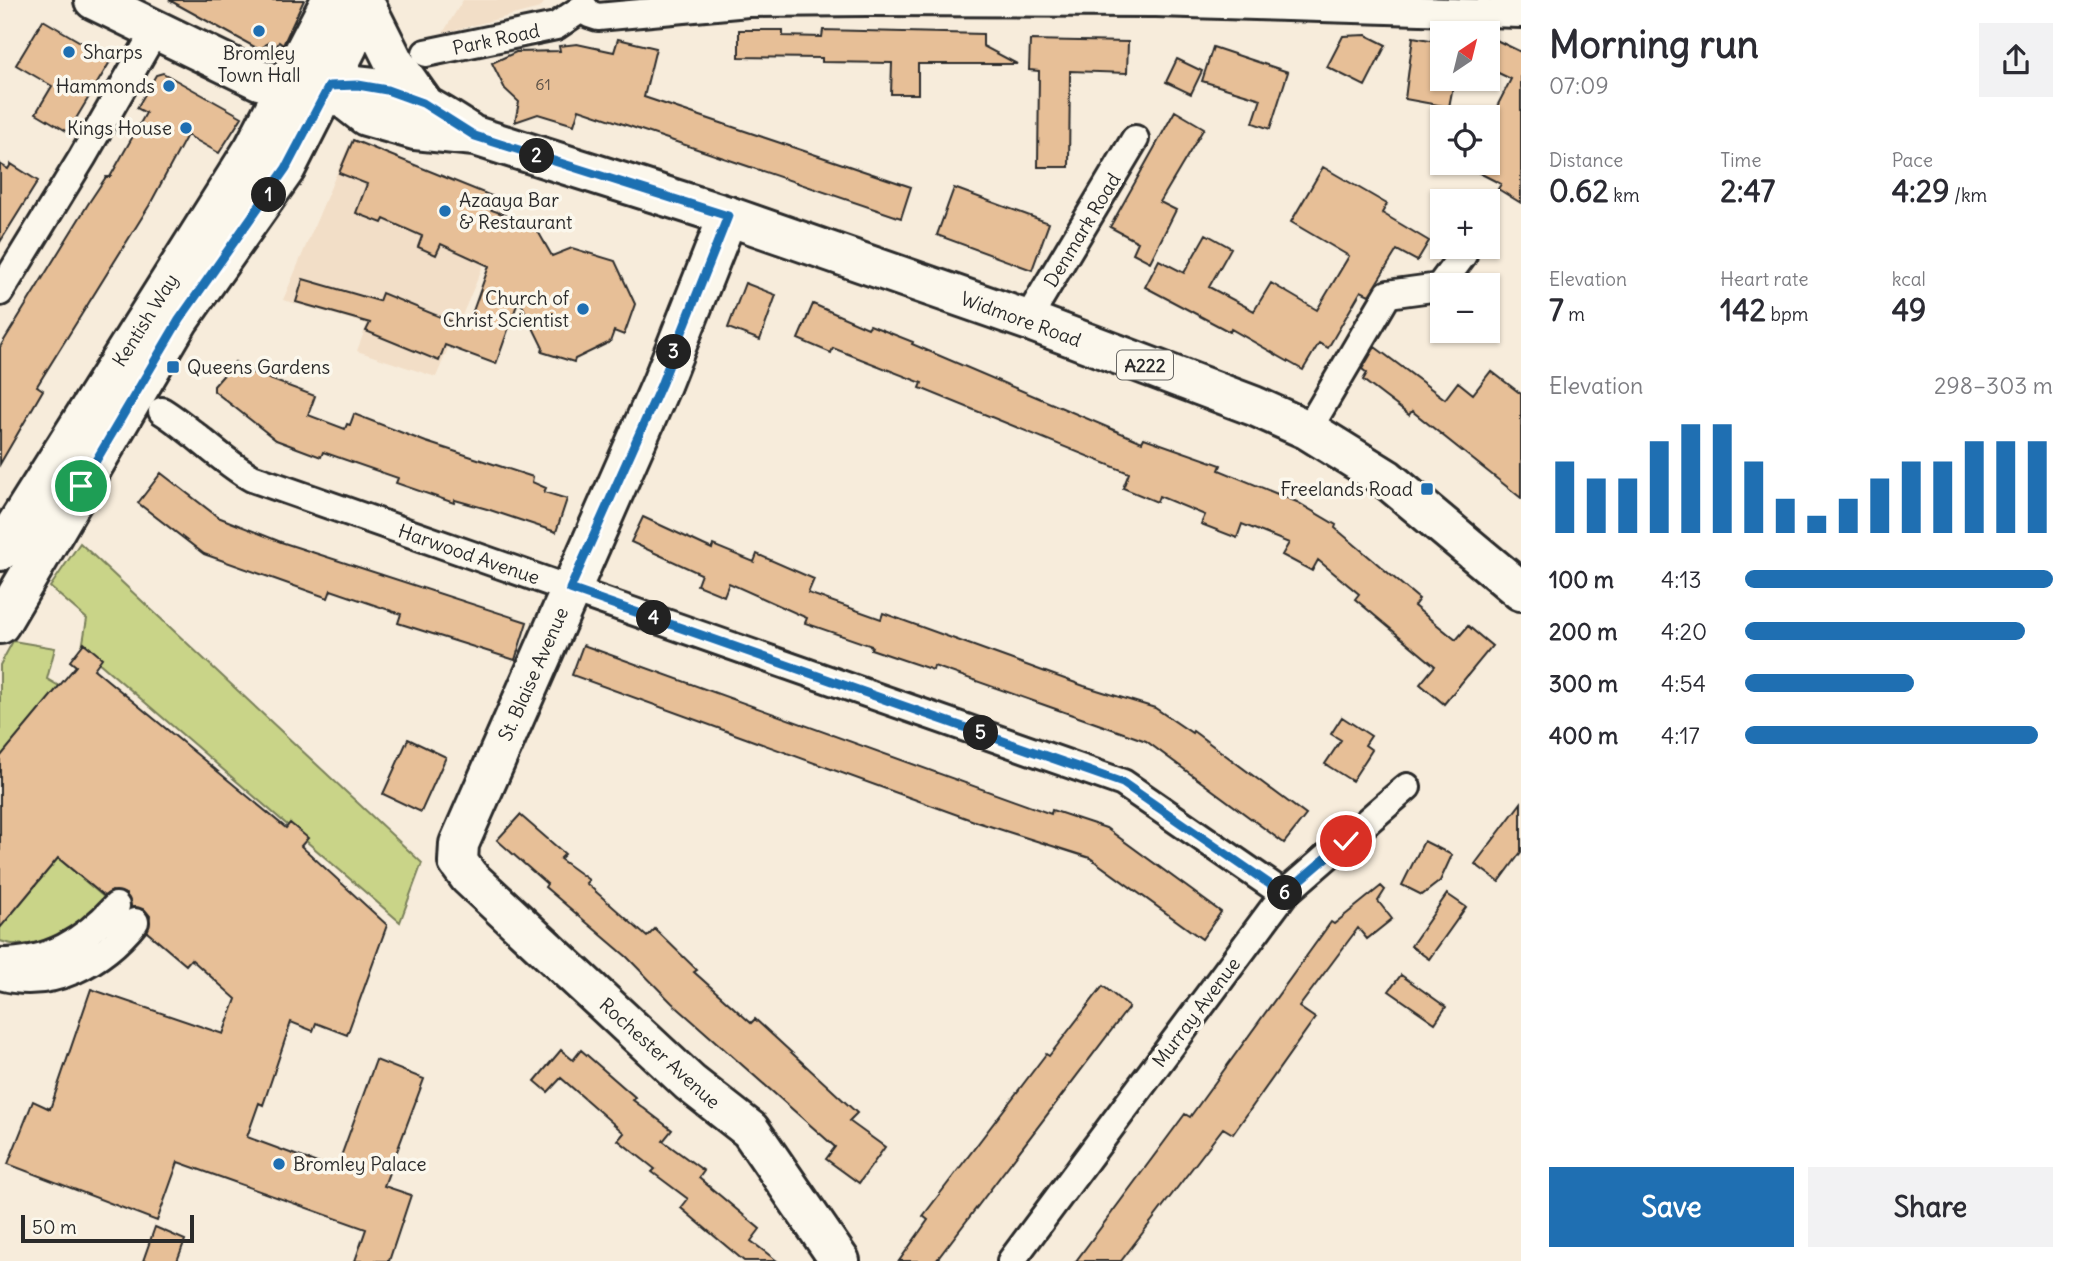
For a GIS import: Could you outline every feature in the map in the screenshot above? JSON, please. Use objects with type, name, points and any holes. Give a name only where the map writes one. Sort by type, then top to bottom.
[{"type":"main road","name":"Widmore Road","points":[[94,0],[259,80],[286,87],[358,85],[387,90],[423,103],[475,136]]},
{"type":"main road","name":"Kentish Way","points":[[0,551],[254,148],[331,0]]},
{"type":"main road","name":"Kentish Way","points":[[0,624],[179,320],[286,168],[348,46],[360,0]]},
{"type":"main road","points":[[360,0],[394,62],[423,103]]},
{"type":"main road","name":"Widmore Road","points":[[329,86],[357,111],[384,122],[415,130],[475,136],[728,216],[1027,320],[1254,406],[1308,430],[1387,480],[1521,591]]},
{"type":"main road","name":"St. Blaise Avenue","points":[[458,862],[459,844],[661,385],[728,216]]},
{"type":"main road","name":"Rochester Avenue","points":[[458,862],[469,877],[690,1083],[750,1130],[840,1261]]},
{"type":"street","name":"Park Road","points":[[426,53],[556,26],[583,4],[589,14],[598,17],[748,3],[1036,1],[1521,14]]},
{"type":"street","points":[[0,292],[82,158],[156,29]]},
{"type":"street","name":"Denmark Road","points":[[1027,320],[1135,139]]},
{"type":"street","points":[[1308,430],[1388,294],[1439,288],[1460,259]]},
{"type":"street","name":"Harwood Avenue","points":[[163,409],[252,478],[1123,783],[1284,894]]},
{"type":"street","name":"Murray Avenue","points":[[1011,1261],[1284,894],[1407,788]]},
{"type":"street","points":[[0,962],[26,962],[66,949],[87,936],[127,919],[107,953],[40,982],[0,976]]},
{"type":"shaded area","points":[[463,0],[546,0],[540,8],[443,33]]},
{"type":"shaded area","points":[[349,144],[508,207],[436,377],[357,351],[367,324],[283,300]]},
{"type":"green space","points":[[80,543],[422,863],[400,922],[82,648],[87,619],[50,587]]},
{"type":"green space","points":[[13,641],[55,648],[47,679],[59,686],[0,757],[0,665]]},
{"type":"green space","points":[[58,858],[105,898],[71,927],[44,941],[15,944],[0,941],[0,916],[7,920]]},
{"type":"building","name":"Bromley Town Hall","points":[[169,0],[304,0],[283,45],[279,42],[277,46],[269,42],[260,50]]},
{"type":"building","points":[[43,20],[111,60],[68,132],[36,113],[52,86],[16,65]]},
{"type":"building","points":[[739,30],[783,30],[783,36],[822,37],[823,30],[983,34],[983,46],[1017,64],[918,64],[918,94],[891,94],[892,63],[822,62],[822,58],[739,57]]},
{"type":"building","points":[[1366,35],[1386,45],[1365,86],[1327,67],[1343,36]]},
{"type":"building","points":[[1413,37],[1430,40],[1430,91],[1452,91],[1449,105],[1405,99]]},
{"type":"building","points":[[618,39],[656,48],[644,97],[911,187],[901,218],[579,109],[574,125],[538,114],[515,122],[519,102],[505,89],[492,63],[516,52],[560,51],[559,46],[577,44],[614,52]]},
{"type":"building","points":[[1030,40],[1128,42],[1127,73],[1070,71],[1069,167],[1038,167],[1039,71],[1029,70]]},
{"type":"building","points":[[1500,42],[1521,52],[1521,203],[1498,189],[1501,184],[1483,175],[1500,175],[1500,105],[1498,105],[1511,79],[1500,74]]},
{"type":"building","points":[[1213,47],[1288,72],[1270,129],[1253,123],[1261,99],[1202,81]]},
{"type":"building","points":[[1177,59],[1202,71],[1191,94],[1166,82]]},
{"type":"building","points":[[163,73],[242,117],[219,153],[187,135],[149,206],[37,386],[43,390],[0,464],[0,347],[90,201],[106,177],[110,177],[146,113],[137,108],[156,75]]},
{"type":"building","points":[[1175,111],[1204,128],[1160,202],[1176,210],[1150,262],[1133,253],[1138,242],[1110,227]]},
{"type":"building","points":[[353,140],[494,197],[489,209],[535,226],[552,256],[572,248],[615,261],[635,304],[624,335],[614,331],[610,342],[575,359],[574,362],[542,352],[543,348],[519,299],[496,364],[445,345],[439,361],[366,331],[370,323],[296,302],[303,279],[379,301],[382,293],[467,328],[489,266],[441,244],[436,255],[418,247],[422,236],[384,219],[382,223],[356,213],[367,184],[339,173]]},
{"type":"building","points":[[0,164],[8,169],[11,164],[38,181],[0,242]]},
{"type":"building","points":[[1323,167],[1387,204],[1382,213],[1429,241],[1417,261],[1397,250],[1369,295],[1361,291],[1328,348],[1319,343],[1303,370],[1231,329],[1230,332],[1145,287],[1159,260],[1184,273],[1206,234],[1231,248],[1209,287],[1254,311],[1271,283],[1317,310],[1349,256],[1291,222]]},
{"type":"building","points":[[954,188],[1049,223],[1032,270],[937,235]]},
{"type":"building","points":[[745,283],[776,295],[760,340],[728,328]]},
{"type":"building","points":[[813,304],[868,328],[870,325],[913,342],[912,344],[1142,442],[1144,438],[1221,465],[1219,470],[1297,502],[1336,525],[1335,528],[1419,599],[1414,606],[1456,640],[1468,626],[1492,646],[1444,704],[1420,684],[1435,666],[1355,599],[1359,594],[1318,560],[1312,571],[1282,555],[1289,543],[1242,524],[1237,538],[1201,524],[1205,515],[1159,496],[1157,502],[1123,488],[1129,473],[920,388],[922,383],[833,348],[831,353],[798,339]]},
{"type":"building","points":[[1375,347],[1445,399],[1458,382],[1473,394],[1491,371],[1521,394],[1521,498],[1412,411],[1409,415],[1363,380],[1367,373],[1362,369]]},
{"type":"building","points":[[235,362],[243,369],[315,396],[308,415],[345,429],[347,424],[350,425],[354,414],[426,442],[533,477],[532,482],[546,488],[544,492],[567,499],[556,532],[487,509],[455,500],[454,503],[396,483],[398,478],[323,452],[321,457],[276,440],[214,391],[214,386]]},
{"type":"building","points":[[161,473],[218,517],[281,542],[527,622],[515,660],[398,623],[401,614],[331,590],[328,598],[204,554],[138,503]]},
{"type":"building","points":[[643,517],[712,549],[713,545],[754,562],[757,554],[814,579],[808,593],[881,619],[883,613],[1084,686],[1155,708],[1192,733],[1193,731],[1306,815],[1284,843],[1146,741],[934,666],[933,670],[871,649],[872,646],[805,623],[807,618],[729,583],[724,596],[697,585],[701,574],[631,542]]},
{"type":"building","points":[[84,643],[102,658],[94,669],[286,828],[290,823],[308,838],[301,846],[387,925],[347,1035],[316,1023],[313,1031],[291,1022],[263,1105],[259,1103],[247,1137],[336,1170],[376,1060],[424,1079],[384,1186],[411,1195],[389,1261],[355,1261],[366,1229],[178,1162],[157,1221],[8,1164],[33,1101],[50,1109],[91,989],[223,1034],[236,999],[191,959],[186,965],[147,932],[150,916],[145,910],[131,907],[126,894],[112,891],[104,896],[58,858],[0,928],[0,757],[76,666],[70,661]]},
{"type":"building","points":[[583,645],[1051,814],[1052,810],[1106,828],[1221,912],[1202,939],[1090,858],[977,822],[572,675]]},
{"type":"building","points":[[1342,717],[1371,736],[1365,745],[1372,750],[1352,781],[1325,764],[1341,740],[1331,734]]},
{"type":"building","points":[[408,739],[446,757],[421,812],[383,794]]},
{"type":"building","points":[[1521,803],[1521,852],[1499,882],[1475,864]]},
{"type":"building","points":[[520,815],[565,854],[560,859],[589,880],[586,883],[647,937],[655,929],[697,970],[694,972],[751,1023],[755,1019],[857,1113],[849,1121],[885,1147],[859,1183],[826,1159],[835,1147],[672,1003],[627,957],[545,887],[547,884],[497,840]]},
{"type":"building","points":[[1424,841],[1452,855],[1440,881],[1422,895],[1402,885]]},
{"type":"building","points":[[1381,886],[1385,890],[1378,901],[1392,919],[1367,939],[1358,928],[1299,1007],[1315,1018],[1233,1134],[1223,1128],[1121,1261],[1076,1261],[1185,1114],[1190,1117],[1331,922],[1334,924]]},
{"type":"building","points":[[1447,894],[1466,907],[1429,959],[1411,946]]},
{"type":"building","points":[[1401,975],[1446,1007],[1435,1023],[1389,991]]},
{"type":"building","points":[[1103,986],[1129,1007],[936,1261],[899,1261],[928,1220],[923,1216],[1046,1054],[1049,1056]]},
{"type":"building","points":[[561,1050],[573,1060],[581,1050],[636,1098],[633,1100],[672,1130],[663,1141],[704,1171],[699,1178],[760,1229],[751,1241],[777,1261],[744,1261],[681,1208],[688,1199],[652,1172],[655,1169],[618,1140],[624,1133],[561,1078],[548,1092],[535,1081]]},
{"type":"building","points":[[155,1227],[185,1240],[177,1261],[143,1261]]},
{"type":"place","name":"Bromley Town Hall","points":[[259,31]]},
{"type":"place","name":"Sharps","points":[[69,52]]},
{"type":"place","name":"Hammonds","points":[[169,86]]},
{"type":"place","name":"Kings House","points":[[186,128]]},
{"type":"place","name":"Azaaya Bar & Restaurant","points":[[445,211]]},
{"type":"place","name":"Church of Christ Scientist","points":[[583,309]]},
{"type":"place","name":"Queens Gardens","points":[[173,367]]},
{"type":"place","name":"Freelands Road","points":[[1427,489]]},
{"type":"place","name":"Bromley Palace","points":[[279,1164]]},
{"type":"route","points":[[81,486],[179,320],[273,190],[329,86],[358,85],[387,90],[423,103],[475,136],[728,216],[661,385],[570,589],[1123,783],[1284,894],[1346,841]]}]
